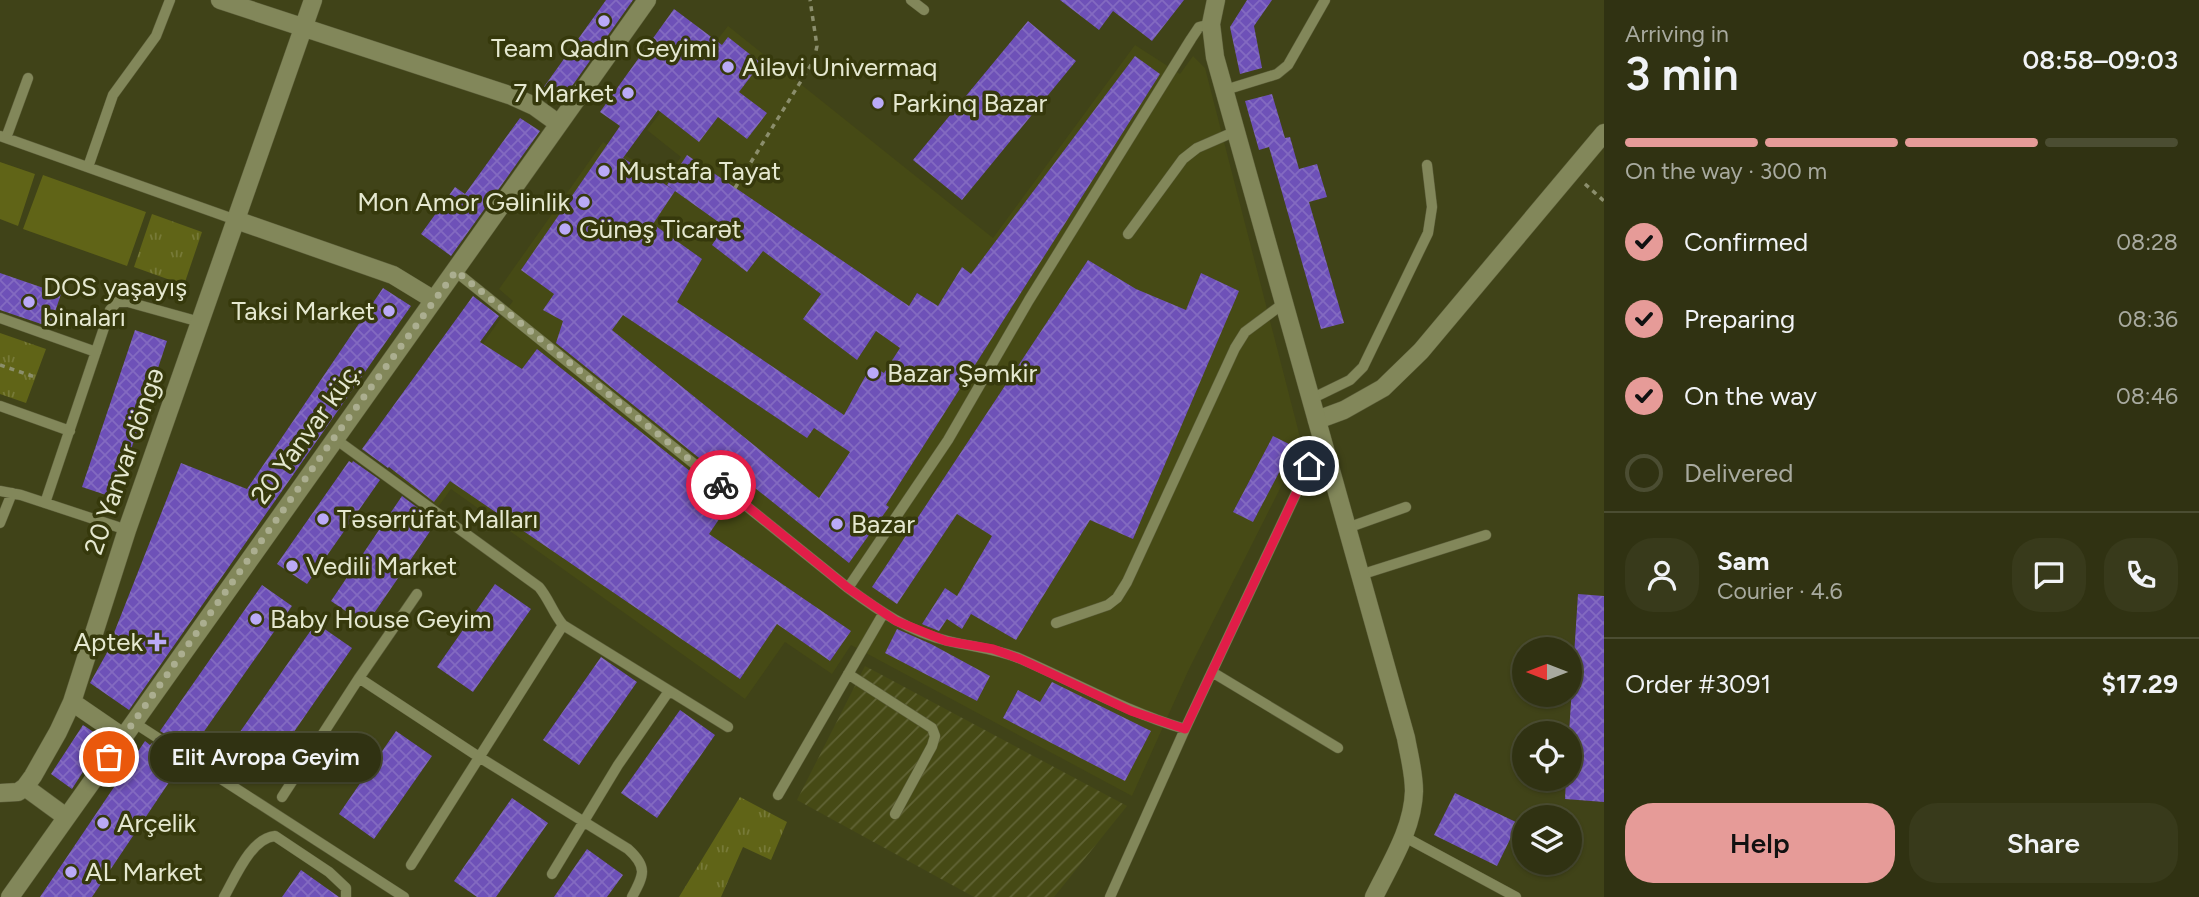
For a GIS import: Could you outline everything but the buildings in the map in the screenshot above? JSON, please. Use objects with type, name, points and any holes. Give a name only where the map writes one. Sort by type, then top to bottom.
[{"type":"street","points":[[220,0],[512,96],[534,106],[559,124]]},
{"type":"street","name":"20 Yanvar döngə","points":[[25,787],[58,732],[72,702],[127,530],[313,0]]},
{"type":"street","name":"20 Yanvar küç.","points":[[10,897],[647,0]]},
{"type":"street","points":[[1216,0],[1211,38],[1406,738],[1412,771],[1414,791],[1410,817],[1404,836],[1374,897]]},
{"type":"street","points":[[1317,420],[1344,410],[1383,388],[1421,351],[1604,133]]},
{"type":"street","points":[[236,220],[393,275],[434,300]]},
{"type":"street","points":[[72,702],[128,729]]},
{"type":"street","points":[[0,793],[18,792],[25,787],[66,817]]},
{"type":"lane","points":[[88,167],[113,95],[156,36],[170,0]]},
{"type":"lane","points":[[911,0],[924,10]]},
{"type":"lane","points":[[1225,90],[1277,74],[1288,65],[1325,0]]},
{"type":"lane","points":[[848,588],[948,440],[1029,300],[1191,39],[1199,27],[1211,24]]},
{"type":"lane","points":[[28,78],[3,137],[236,220]]},
{"type":"lane","points":[[1128,234],[1182,159],[1197,148],[1236,131]]},
{"type":"lane","points":[[1311,399],[1350,380],[1363,367],[1428,233],[1432,207],[1427,165]]},
{"type":"lane","points":[[456,271],[883,614],[905,626],[946,641],[993,649],[1020,659],[1131,711],[1185,729]]},
{"type":"lane","points":[[45,503],[110,310],[117,302],[128,302],[200,322]]},
{"type":"lane","points":[[1056,623],[1108,605],[1118,598],[1235,348],[1245,332],[1284,303]]},
{"type":"lane","points":[[0,318],[96,352]]},
{"type":"lane","points":[[0,406],[70,431]]},
{"type":"lane","points":[[334,438],[539,587],[563,625],[728,727]]},
{"type":"lane","points":[[1110,897],[1185,729],[1309,466],[1319,457]]},
{"type":"lane","points":[[0,491],[127,530]]},
{"type":"lane","points":[[0,523],[12,493]]},
{"type":"lane","points":[[1347,528],[1406,507]]},
{"type":"lane","points":[[1360,575],[1486,535]]},
{"type":"lane","points":[[282,797],[417,594]]},
{"type":"lane","points":[[778,795],[883,614]]},
{"type":"lane","points":[[411,865],[563,625]]},
{"type":"lane","points":[[1212,672],[1338,748]]},
{"type":"lane","points":[[848,674],[932,729],[935,736],[895,814]]},
{"type":"lane","points":[[359,678],[479,757],[628,849],[639,859],[643,877],[632,897]]},
{"type":"lane","points":[[552,874],[618,765],[669,691]]},
{"type":"lane","points":[[128,729],[404,897]]},
{"type":"lane","points":[[224,897],[255,845],[266,836],[275,836],[329,872],[346,888],[346,897]]},
{"type":"lane","points":[[1404,836],[1516,897]]},
{"type":"path","points":[[735,188],[814,60],[817,46],[810,0]]},
{"type":"path","points":[[1573,173],[1604,201]]},
{"type":"path","points":[[0,365],[35,377]]},
{"type":"shaded area","name":"Bazar Şəmkir","points":[[728,26],[993,238],[1135,45],[1180,74],[1193,56],[1205,68],[1302,445],[1189,669],[1132,796],[851,645],[832,674],[785,642],[745,699],[451,489],[438,507],[392,472],[513,301],[499,289],[603,142],[665,179],[681,157],[647,130]]},
{"type":"shaded area","points":[[865,666],[1127,806],[1054,897],[974,897],[797,800]]},
{"type":"green space","points":[[0,162],[35,174],[18,226],[0,219]]},
{"type":"green space","points":[[43,175],[146,212],[127,266],[23,229]]},
{"type":"green space","points":[[152,214],[202,232],[184,285],[134,267]]},
{"type":"green space","points":[[0,333],[46,349],[26,403],[0,394]]},
{"type":"green space","points":[[740,797],[787,822],[771,860],[743,847],[721,897],[679,897]]},
{"type":"way so far","points":[[109,757],[334,438],[456,271],[721,485]]},
{"type":"place","name":"Team Qadın Geyimi","points":[[604,21]]},
{"type":"place","name":"Ailəvi Univermaq","points":[[728,67]]},
{"type":"place","name":"7 Market","points":[[628,93]]},
{"type":"place","name":"Parkinq Bazar","points":[[878,103]]},
{"type":"place","name":"Mustafa Tayat","points":[[604,171]]},
{"type":"place","name":"Mon Amor Gəlinlik","points":[[584,202]]},
{"type":"place","name":"Günəş Ticarət","points":[[565,229]]},
{"type":"place","name":"DOS yaşayış binaları","points":[[29,302]]},
{"type":"place","name":"Taksi Market","points":[[389,311]]},
{"type":"place","name":"Bazar Şəmkir","points":[[873,373]]},
{"type":"place","name":"Təsərrüfat Malları","points":[[323,519]]},
{"type":"place","name":"Bazar","points":[[837,524]]},
{"type":"place","name":"Vedili Market","points":[[292,566]]},
{"type":"place","name":"Baby House Geyim","points":[[256,619]]},
{"type":"place","name":"Aptek","points":[[157,642]]},
{"type":"place","name":"Elit Avropa Geyim","points":[[109,757]]},
{"type":"place","name":"Arçelik","points":[[103,823]]},
{"type":"place","name":"AL Market","points":[[71,872]]},
{"type":"route","points":[[721,485],[848,588],[883,614],[905,626],[946,641],[993,649],[1131,711],[1185,729],[1309,466]]}]
